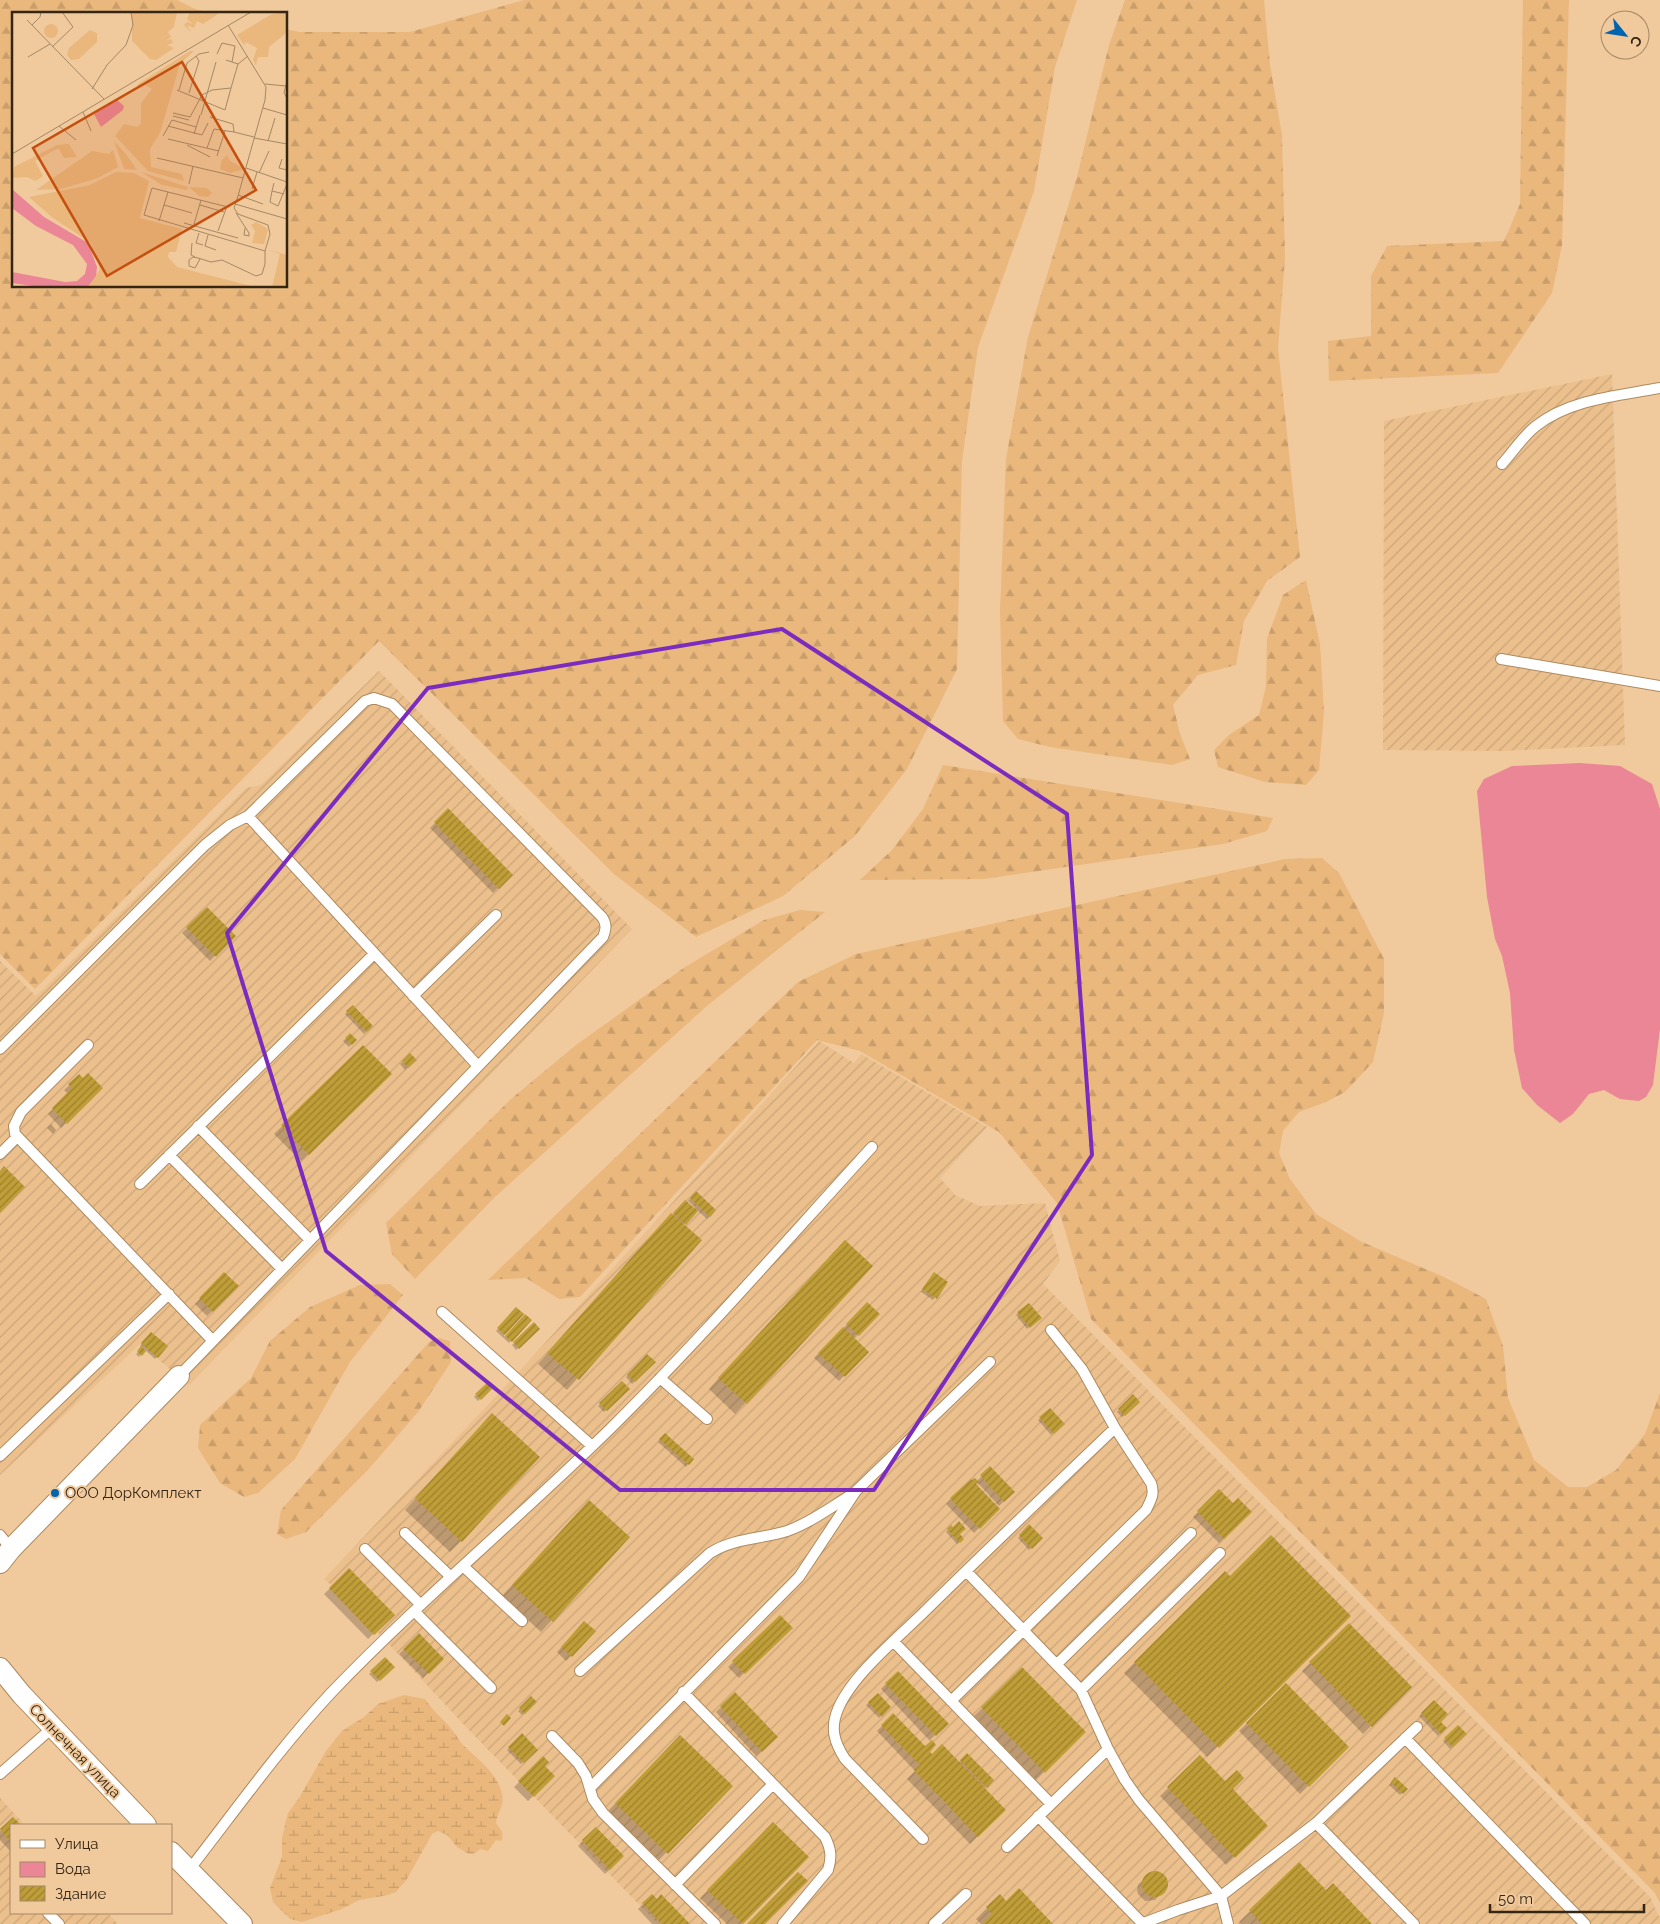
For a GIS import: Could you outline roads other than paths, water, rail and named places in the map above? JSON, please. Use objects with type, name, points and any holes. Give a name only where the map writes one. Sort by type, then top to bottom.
[{"type":"street","points":[[3,1552],[179,1376]]},
{"type":"street","name":"Солнечная улица","points":[[2,1671],[52,1728],[145,1824]]},
{"type":"street","points":[[172,1853],[242,1924]]},
{"type":"lane","points":[[1502,464],[1534,427],[1554,414],[1583,402],[1660,388]]},
{"type":"lane","points":[[1502,659],[1660,686]]},
{"type":"lane","points":[[0,1049],[205,845],[230,825],[248,816],[365,701],[374,698],[392,704],[606,922],[606,930],[603,937],[179,1376]]},
{"type":"lane","points":[[248,816],[478,1066]]},
{"type":"lane","points":[[413,996],[496,915]]},
{"type":"lane","points":[[140,1184],[374,954]]},
{"type":"lane","points":[[88,1045],[21,1112],[14,1126],[15,1134],[213,1341]]},
{"type":"lane","points":[[198,1126],[310,1240]]},
{"type":"lane","points":[[0,1154],[18,1137]]},
{"type":"lane","points":[[189,1870],[308,1719],[361,1663],[592,1446],[660,1378],[872,1146]]},
{"type":"lane","points":[[169,1155],[282,1269]]},
{"type":"lane","points":[[0,1456],[169,1294]]},
{"type":"lane","points":[[442,1312],[592,1446]]},
{"type":"lane","points":[[951,1701],[1146,1510],[1152,1499],[1154,1490],[1151,1482],[1115,1428],[1082,1369],[1051,1330]]},
{"type":"lane","points":[[590,1788],[799,1576],[856,1492],[990,1362]]},
{"type":"lane","points":[[660,1378],[707,1419]]},
{"type":"lane","points":[[922,1839],[845,1759],[837,1747],[833,1736],[834,1722],[846,1694],[894,1642],[1115,1428]]},
{"type":"lane","points":[[580,1670],[710,1553],[735,1541],[786,1531],[803,1525],[856,1492]]},
{"type":"lane","points":[[406,1533],[451,1577]]},
{"type":"lane","points":[[1057,1664],[1191,1533]]},
{"type":"lane","points":[[365,1550],[491,1688]]},
{"type":"lane","points":[[1081,1690],[1220,1553]]},
{"type":"lane","points":[[463,1566],[522,1621]]},
{"type":"lane","points":[[966,1571],[1081,1690],[1108,1749],[1125,1780],[1139,1800],[1221,1896],[1228,1924]]},
{"type":"lane","points":[[894,1642],[1051,1804]]},
{"type":"lane","points":[[683,1692],[825,1836],[830,1848],[831,1860],[828,1870],[783,1924]]},
{"type":"lane","points":[[1038,1816],[1142,1924],[1221,1896],[1316,1823],[1417,1727]]},
{"type":"lane","points":[[0,1774],[52,1728]]},
{"type":"lane","points":[[552,1736],[578,1763],[586,1776],[593,1799],[602,1813],[715,1924]]},
{"type":"lane","points":[[1404,1738],[1585,1924]]},
{"type":"lane","points":[[1007,1847],[1108,1749]]},
{"type":"lane","points":[[676,1885],[773,1784]]},
{"type":"lane","points":[[1316,1823],[1414,1924]]},
{"type":"lane","points":[[934,1924],[966,1894]]},
{"type":"lane","points":[[49,1914],[59,1924]]},
{"type":"water","points":[[1580,763],[1620,766],[1652,784],[1660,809],[1660,1029],[1653,1085],[1646,1097],[1639,1101],[1620,1099],[1604,1090],[1589,1094],[1573,1114],[1560,1123],[1537,1105],[1522,1088],[1514,1050],[1510,993],[1502,956],[1495,939],[1487,897],[1477,791],[1484,779],[1512,766]]},
{"type":"place","name":"ООО ДорКомплект","points":[[55,1493]]}]
